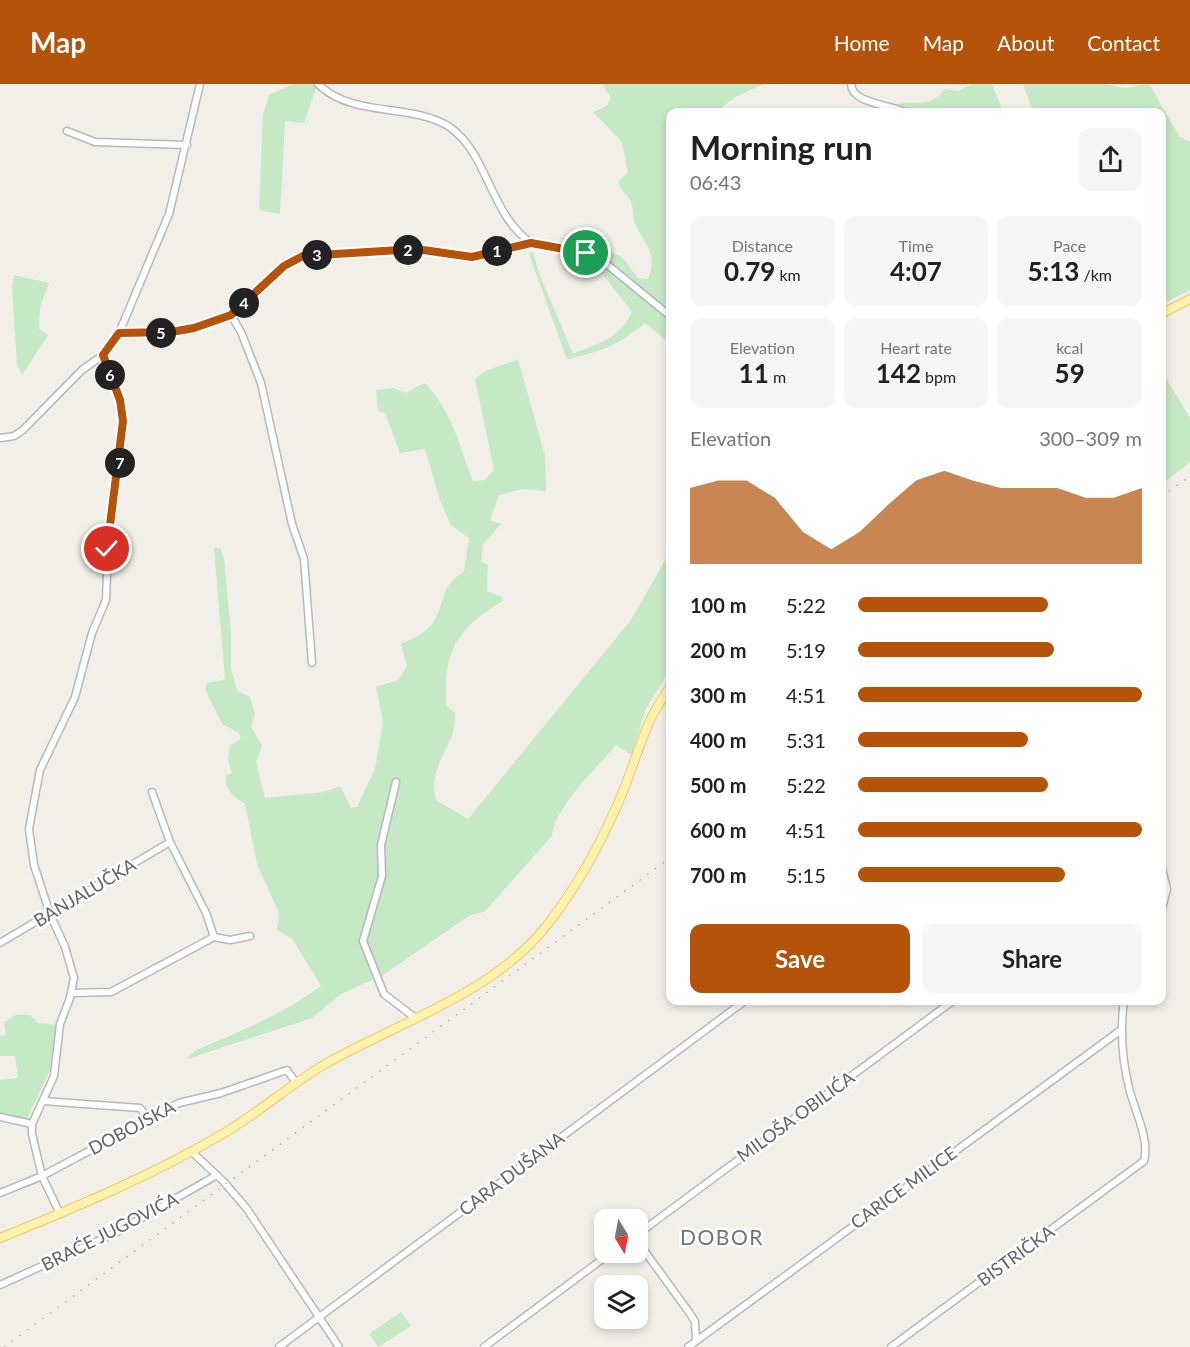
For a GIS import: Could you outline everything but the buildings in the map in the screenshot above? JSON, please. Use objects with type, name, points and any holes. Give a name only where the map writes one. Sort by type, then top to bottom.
[{"type":"main road","points":[[1166,311],[1190,299]]},
{"type":"main road","points":[[0,1238],[60,1214],[191,1151],[227,1131],[324,1064],[492,976],[532,944],[552,920],[605,830],[649,723],[666,693]]},
{"type":"street","points":[[0,438],[14,436],[23,430],[82,370],[103,355],[119,333],[170,214],[200,84]]},
{"type":"street","points":[[318,84],[358,105],[431,119],[452,129],[476,162],[505,219],[531,243]]},
{"type":"street","points":[[851,84],[851,90],[859,98],[897,108]]},
{"type":"street","points":[[67,131],[95,142],[187,145]]},
{"type":"street","points":[[119,333],[171,332],[194,328],[231,315],[284,266],[303,256],[416,249],[472,257],[531,243],[586,253],[598,258],[666,313]]},
{"type":"street","points":[[231,315],[241,332],[261,383],[292,524],[304,558],[312,663]]},
{"type":"street","points":[[126,318],[133,332]]},
{"type":"street","points":[[60,1214],[42,1176],[33,1145],[32,1124],[54,1076],[60,1024],[72,993],[74,978],[65,946],[50,914],[30,852],[29,829],[40,770],[75,697],[88,645],[106,600],[109,521],[120,464],[123,421],[120,400],[103,355]]},
{"type":"street","points":[[396,782],[381,845],[382,876],[363,940],[384,994],[414,1017]]},
{"type":"street","points":[[152,792],[171,842],[206,913],[214,937]]},
{"type":"street","name":"BANJALUČKA","points":[[0,943],[171,842]]},
{"type":"street","points":[[72,993],[111,992],[214,937],[230,940],[250,936]]},
{"type":"street","name":"CARA DUŠANA","points":[[279,1347],[739,1005]]},
{"type":"street","name":"MILOŠA OBILIĆA","points":[[648,1227],[947,1005]]},
{"type":"street","points":[[1121,1030],[1124,1005]]},
{"type":"street","name":"BISTRIČKA","points":[[891,1347],[1140,1164],[1146,1155],[1145,1146],[1129,1089],[1121,1030]]},
{"type":"street","name":"CARICE MILICE","points":[[688,1347],[1121,1030]]},
{"type":"street","name":"DOBOJSKA","points":[[0,1193],[42,1176],[179,1103],[221,1093],[287,1070],[296,1083]]},
{"type":"street","points":[[43,1101],[140,1108],[149,1119]]},
{"type":"street","points":[[0,1117],[32,1124]]},
{"type":"street","points":[[191,1151],[217,1175],[247,1209],[339,1347]]},
{"type":"street","name":"BRAĆE JUGOVIĆA","points":[[0,1285],[115,1233],[217,1175]]},
{"type":"street","points":[[648,1256],[692,1315],[695,1322],[696,1341]]},
{"type":"street","points":[[484,1347],[597,1263]]},
{"type":"green space","points":[[293,84],[312,84],[316,88],[304,123],[285,121],[280,214],[259,210],[263,115],[269,95]]},
{"type":"green space","points":[[603,84],[764,84],[735,97],[721,108],[666,108],[666,340],[645,323],[609,347],[567,359],[529,254],[533,252],[539,273],[573,354],[608,339],[621,329],[632,312],[598,268],[576,260],[590,242],[622,257],[638,278],[648,279],[651,270],[650,251],[635,223],[631,202],[618,182],[628,173],[622,142],[593,112],[607,106],[611,98]]},
{"type":"green space","points":[[972,84],[992,84],[1001,108],[888,108],[898,104],[929,101],[945,89],[958,91]]},
{"type":"green space","points":[[1023,84],[1103,84],[1125,88],[1149,84],[1163,108],[1032,108]]},
{"type":"green space","points":[[1166,113],[1179,136],[1190,142],[1190,290],[1166,302]]},
{"type":"green space","points":[[14,275],[49,283],[40,307],[39,329],[48,335],[22,375],[17,365],[12,287]]},
{"type":"green space","points":[[518,359],[545,456],[546,491],[523,489],[499,495],[490,520],[501,524],[483,544],[481,562],[488,565],[487,591],[502,597],[503,601],[474,621],[456,643],[451,656],[447,670],[446,705],[455,713],[455,724],[435,776],[436,800],[468,819],[631,620],[666,559],[666,676],[646,708],[632,755],[616,745],[568,801],[554,825],[552,836],[484,912],[470,915],[383,975],[341,994],[312,1018],[187,1059],[194,1051],[276,1014],[321,986],[293,940],[277,929],[279,913],[257,864],[245,804],[228,789],[226,781],[226,776],[232,773],[228,760],[230,745],[241,739],[239,733],[222,724],[205,689],[208,683],[225,679],[214,548],[220,548],[224,558],[231,634],[231,668],[237,691],[250,697],[255,714],[251,727],[262,745],[256,762],[265,798],[324,792],[340,786],[351,808],[357,807],[375,769],[383,722],[376,687],[398,680],[407,666],[401,644],[423,633],[433,623],[447,588],[456,577],[464,572],[469,538],[451,525],[440,500],[425,449],[400,453],[385,413],[378,411],[376,390],[394,388],[405,393],[425,383],[448,417],[473,481],[485,480],[494,470],[475,379],[489,370]]},
{"type":"green space","points":[[1166,378],[1190,418],[1190,462],[1166,481]]},
{"type":"green space","points":[[16,1015],[30,1015],[38,1023],[57,1025],[50,1070],[27,1119],[0,1114],[0,1080],[18,1078],[15,1056],[0,1056],[0,1036],[6,1035],[4,1022]]},
{"type":"green space","points":[[401,1312],[411,1326],[378,1347],[369,1334]]},
{"type":"railway","points":[[1166,493],[1190,476]]},
{"type":"railway","points":[[4,1347],[666,861]]},
{"type":"district","name":"DOBOR","points":[[722,1238]]},
{"type":"route","points":[[107,549],[109,521],[123,440],[123,421],[120,400],[103,355],[119,333],[171,332],[194,328],[231,315],[292,259],[303,256],[416,249],[472,257],[531,243],[586,253]]}]
